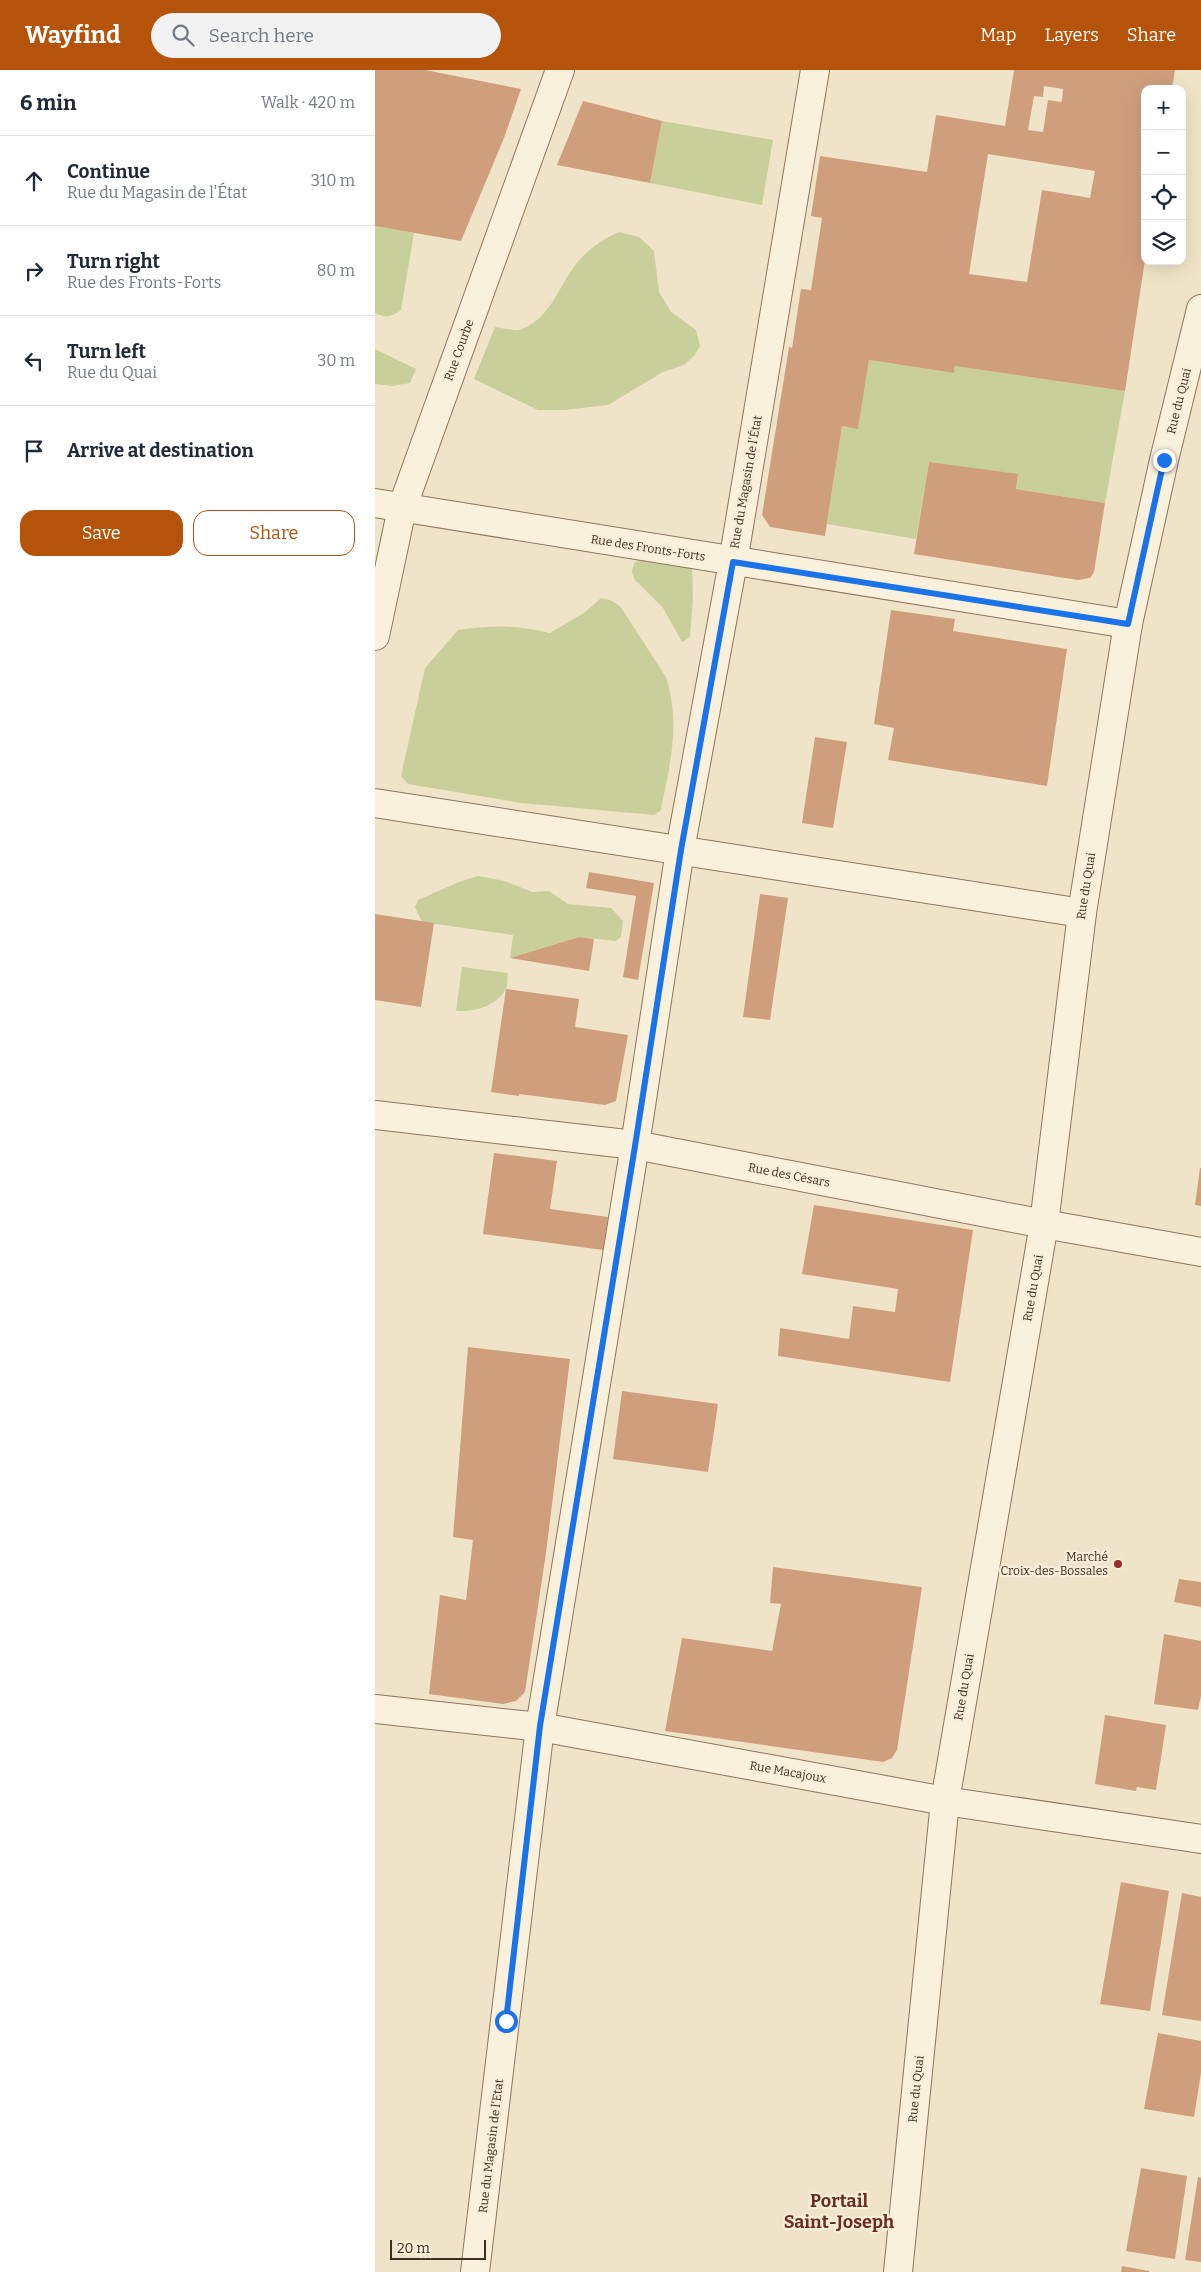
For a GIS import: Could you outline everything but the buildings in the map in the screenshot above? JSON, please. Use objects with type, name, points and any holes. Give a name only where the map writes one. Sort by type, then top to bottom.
[{"type":"street","name":"Rue Courbe","points":[[375,636],[403,508],[560,70]]},
{"type":"street","name":"Rue du Magasin de l'État","points":[[506,2021],[540,1726],[635,1146],[681,850],[733,562],[815,70]]},
{"type":"street","name":"Rue du Quai","points":[[898,2272],[945,1801],[1044,1224],[1082,913],[1128,624],[1164,460],[1201,309]]},
{"type":"street","name":"Rue des Fronts-Forts","points":[[375,503],[1128,624]]},
{"type":"street","points":[[375,804],[1082,913]]},
{"type":"street","name":"Rue des Césars","points":[[375,1115],[635,1146],[1201,1252]]},
{"type":"street","name":"Rue Macajoux","points":[[375,1709],[540,1726],[945,1801],[1201,1839]]},
{"type":"street","name":"Rue du Magasin de l'Etat","points":[[475,2272],[506,2021]]},
{"type":"green space","points":[[662,121],[773,140],[762,205],[650,183]]},
{"type":"green space","points":[[375,226],[414,233],[401,310],[388,316],[375,313]]},
{"type":"green space","points":[[619,232],[639,237],[654,251],[659,292],[671,312],[696,330],[700,346],[695,355],[684,365],[663,372],[608,405],[565,410],[538,410],[474,379],[495,327],[519,330],[539,319],[581,258],[599,243]]},
{"type":"green space","points":[[375,349],[416,369],[410,383],[392,386],[375,384]]},
{"type":"green space","points":[[869,360],[954,373],[955,366],[1125,391],[1105,503],[1016,489],[1018,475],[929,462],[916,539],[827,524],[842,426],[858,428]]},
{"type":"green space","points":[[642,559],[692,568],[693,597],[690,637],[682,642],[663,608],[635,580],[632,572],[634,563]]},
{"type":"green space","points":[[601,598],[610,600],[620,606],[666,677],[673,712],[673,744],[661,810],[654,815],[522,803],[408,784],[401,776],[425,668],[458,630],[504,627],[526,628],[550,633],[584,613]]},
{"type":"green space","points":[[478,876],[505,881],[532,892],[549,891],[568,904],[611,908],[623,921],[621,937],[616,941],[579,937],[510,958],[513,935],[422,922],[415,907],[418,900]]},
{"type":"green space","points":[[462,967],[508,973],[506,989],[496,1000],[484,1007],[470,1011],[456,1011]]},
{"type":"place","name":"Marché Croix-des-Bossales","points":[[1118,1564]]},
{"type":"district","name":"Portail Saint-Joseph","points":[[839,2211]]},
{"type":"route","points":[[506,2021],[540,1726],[635,1146],[681,850],[733,562],[1128,624],[1164,460]]}]
